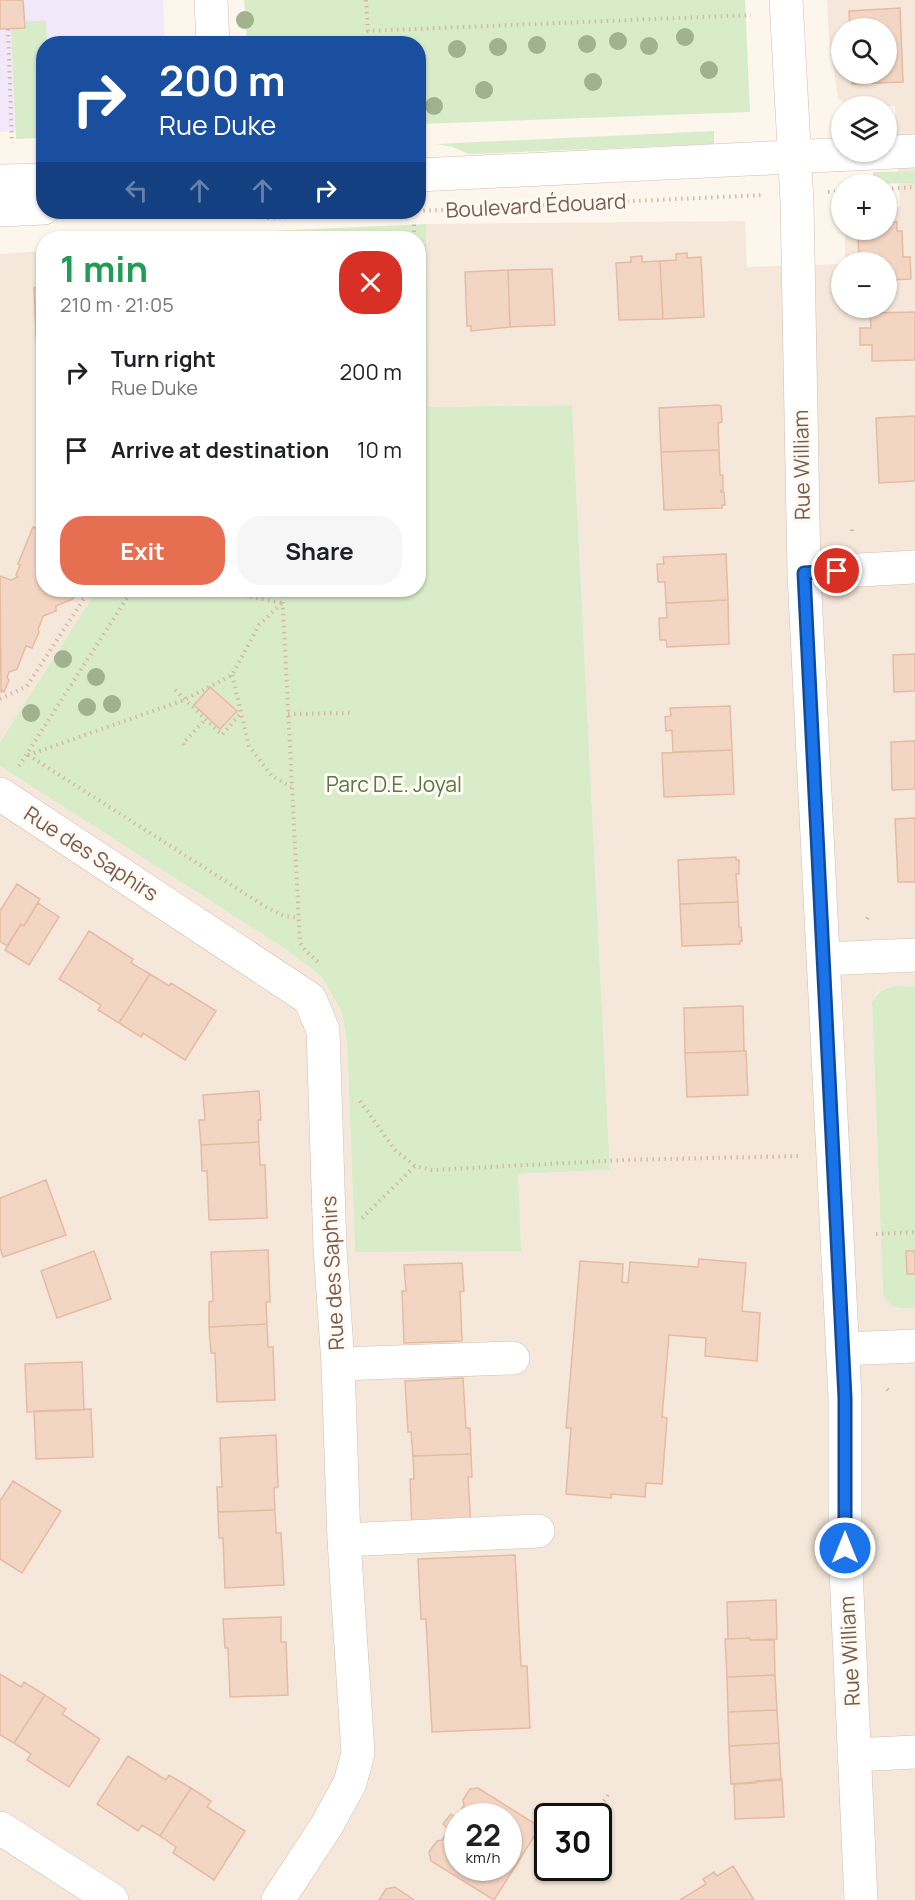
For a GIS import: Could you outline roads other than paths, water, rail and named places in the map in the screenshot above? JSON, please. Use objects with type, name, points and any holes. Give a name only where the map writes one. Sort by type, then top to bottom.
[{"type":"street","points":[[211,0],[213,36]]},
{"type":"street","name":"Rue William","points":[[786,0],[797,202],[804,573],[845,1406],[845,1548],[861,1900]]},
{"type":"street","name":"Boulevard Édouard","points":[[426,175],[915,151]]},
{"type":"street","points":[[0,181],[36,180]]},
{"type":"street","points":[[0,210],[36,208]]},
{"type":"street","points":[[804,573],[915,567]]},
{"type":"street","name":"Rue des Saphirs","points":[[8,782],[310,999],[323,1030],[330,1248],[338,1364],[344,1540],[358,1753],[350,1784],[327,1825],[278,1900]]},
{"type":"street","points":[[824,959],[915,955]]},
{"type":"street","points":[[842,1349],[915,1346]]},
{"type":"street","points":[[338,1364],[513,1359]]},
{"type":"street","points":[[344,1540],[538,1531]]},
{"type":"street","points":[[855,1755],[915,1752]]},
{"type":"street","points":[[0,1828],[112,1900]]},
{"type":"park label","name":"Parc D.E. Joyal","points":[[394,785]]}]
